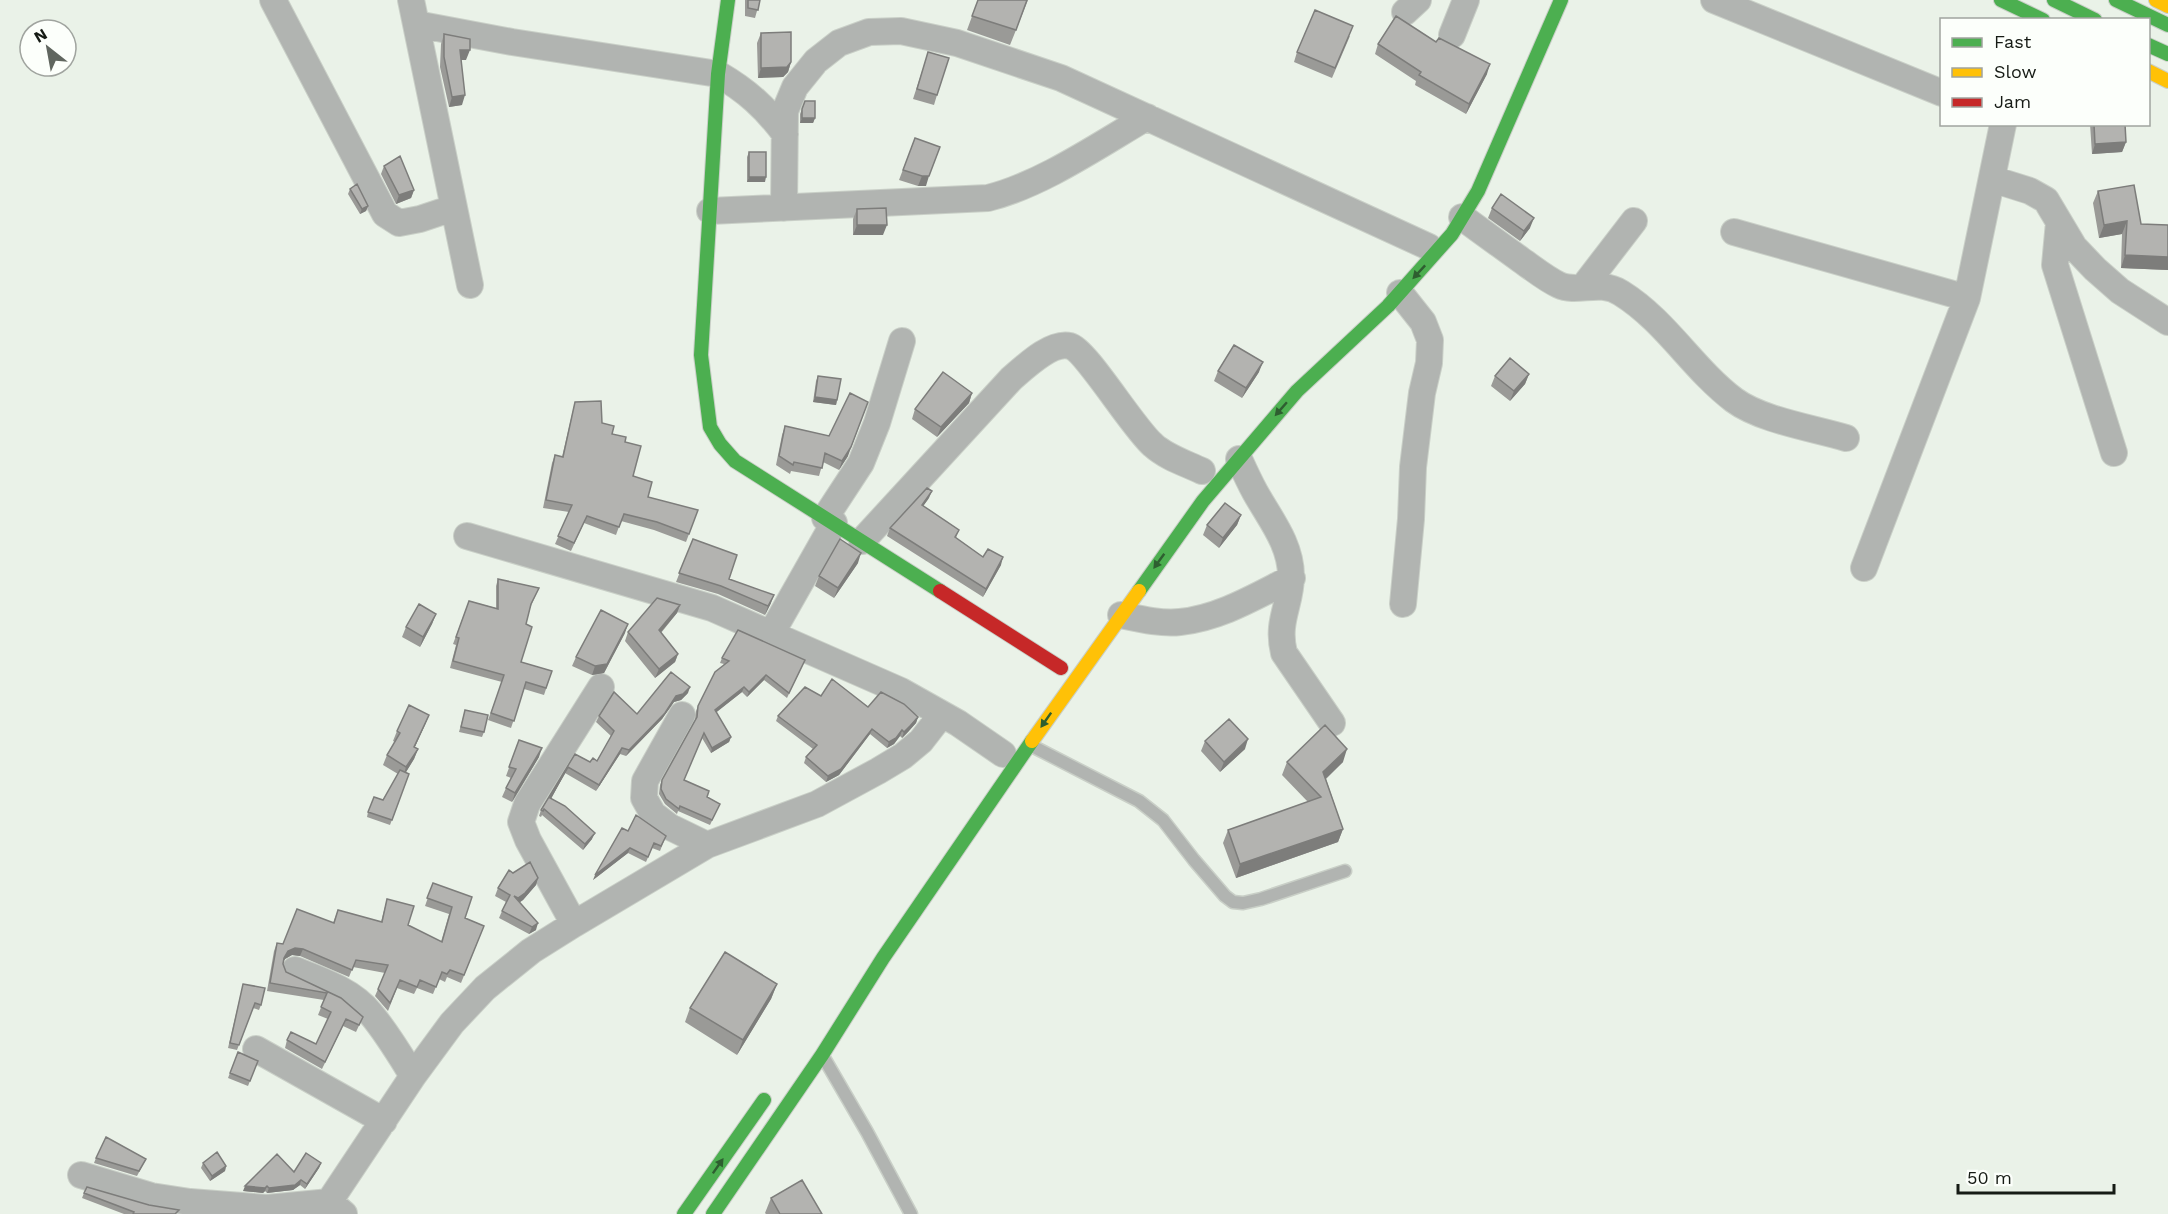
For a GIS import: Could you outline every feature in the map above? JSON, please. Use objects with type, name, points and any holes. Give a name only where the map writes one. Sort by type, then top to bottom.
[{"type":"main road","points":[[728,0],[718,74],[701,355],[710,427],[720,444],[735,461],[1061,668]]},
{"type":"main road","points":[[1396,287],[1438,252],[1478,191],[1561,0]]},
{"type":"main road","points":[[2001,0],[2032,17]]},
{"type":"main road","points":[[2054,0],[2091,18]]},
{"type":"main road","points":[[2116,0],[2168,25]]},
{"type":"main road","points":[[2156,0],[2168,6]]},
{"type":"main road","points":[[2150,46],[2168,54]]},
{"type":"main road","points":[[2150,72],[2168,81]]},
{"type":"main road","points":[[713,1214],[1029,745],[1203,501],[1297,391],[1396,287],[1478,191]]},
{"type":"main road","points":[[855,971],[867,983]]},
{"type":"main road","points":[[684,1214],[774,1086]]},
{"type":"street","points":[[273,0],[385,214],[399,223],[453,208]]},
{"type":"street","points":[[1452,35],[1466,0]]},
{"type":"street","points":[[1714,0],[1940,93]]},
{"type":"street","points":[[470,285],[413,12],[512,42],[718,74],[745,90],[770,114],[785,134]]},
{"type":"street","points":[[784,208],[785,111],[795,87],[816,61],[839,43],[869,32],[901,31],[957,43],[1061,78],[1429,247]]},
{"type":"street","points":[[710,211],[988,198],[1011,192],[1147,117]]},
{"type":"street","points":[[1863,568],[1967,298],[2004,126]]},
{"type":"street","points":[[1992,179],[2030,191],[2046,200],[2074,247],[2095,269],[2120,291],[2168,322]]},
{"type":"street","points":[[1462,217],[1561,286],[1575,288],[1601,286],[1619,291],[1646,310],[1735,401],[1756,413],[1846,438]]},
{"type":"street","points":[[1584,286],[1634,221]]},
{"type":"street","points":[[2059,222],[2055,265],[2114,453]]},
{"type":"street","points":[[1734,232],[1967,298]]},
{"type":"street","points":[[1396,287],[1423,322],[1430,340],[1429,363],[1422,393],[1413,467],[1403,604]]},
{"type":"street","points":[[771,634],[861,463],[877,423],[902,341]]},
{"type":"street","points":[[862,541],[1011,379],[1039,356],[1056,347],[1070,346],[1083,355],[1135,427],[1152,444],[1163,453],[1202,471]]},
{"type":"street","points":[[1239,459],[1255,493],[1284,541],[1290,559],[1292,578],[1281,623],[1284,653],[1332,723]]},
{"type":"street","points":[[467,536],[712,608],[901,691],[1003,753]]},
{"type":"street","points":[[1121,615],[1158,622],[1180,622],[1210,616],[1292,578]]},
{"type":"street","points":[[574,924],[528,840],[521,822],[527,804],[602,687]]},
{"type":"street","points":[[682,714],[645,781],[644,798],[653,814],[707,845]]},
{"type":"street","points":[[81,1175],[151,1196],[190,1202],[332,1210],[413,1076],[452,1023],[485,988],[531,951],[707,845],[818,804],[878,771],[903,756],[921,741],[942,714]]},
{"type":"street","points":[[295,970],[328,983],[356,1000],[370,1012],[413,1076]]},
{"type":"street","points":[[256,1049],[384,1121]]},
{"type":"lane","points":[[1029,745],[1139,801],[1163,820],[1225,896],[1233,902],[1243,903],[1261,899],[1346,872]]},
{"type":"lane","points":[[822,1055],[911,1214]]},
{"type":"building","points":[[748,0],[760,0],[758,10],[748,8]]},
{"type":"building","points":[[978,0],[1027,0],[1016,30],[972,16]]},
{"type":"building","points":[[1315,10],[1353,26],[1335,68],[1297,52]]},
{"type":"building","points":[[1396,16],[1436,42],[1439,38],[1490,64],[1469,104],[1419,75],[1421,72],[1378,44]]},
{"type":"building","points":[[791,32],[791,62],[787,67],[761,68],[761,33]]},
{"type":"building","points":[[444,34],[470,39],[470,50],[460,50],[465,95],[452,97],[444,57]]},
{"type":"building","points":[[928,52],[949,58],[937,95],[917,89]]},
{"type":"building","points":[[805,101],[815,101],[815,118],[802,118]]},
{"type":"building","points":[[2094,126],[2125,126],[2126,142],[2095,144]]},
{"type":"building","points":[[915,138],[940,147],[929,176],[903,170]]},
{"type":"building","points":[[749,152],[766,152],[766,177],[749,177]]},
{"type":"building","points":[[400,156],[414,190],[399,195],[384,166]]},
{"type":"building","points":[[357,184],[368,206],[362,209],[350,189]]},
{"type":"building","points":[[2134,185],[2141,224],[2168,225],[2168,257],[2125,255],[2127,221],[2104,225],[2098,191]]},
{"type":"building","points":[[1501,194],[1534,218],[1524,231],[1492,208]]},
{"type":"building","points":[[886,208],[887,225],[857,225],[857,209]]},
{"type":"building","points":[[1234,345],[1263,362],[1246,388],[1218,371]]},
{"type":"building","points":[[1510,358],[1529,374],[1514,391],[1495,376]]},
{"type":"building","points":[[943,372],[972,393],[941,427],[915,409]]},
{"type":"building","points":[[818,376],[841,379],[837,400],[815,397]]},
{"type":"building","points":[[850,393],[868,402],[851,447],[842,461],[825,453],[822,468],[794,462],[793,465],[779,456],[785,426],[829,436]]},
{"type":"building","points":[[601,401],[602,423],[614,426],[612,434],[626,437],[625,442],[641,446],[633,476],[652,482],[648,497],[698,510],[689,534],[657,522],[624,514],[619,527],[587,516],[574,543],[558,536],[572,505],[546,500],[555,455],[563,457],[575,402]]},
{"type":"building","points":[[927,488],[932,491],[922,505],[959,530],[955,537],[983,557],[988,549],[1003,557],[986,589],[890,528]]},
{"type":"building","points":[[1225,503],[1241,515],[1223,538],[1207,525]]},
{"type":"building","points":[[693,539],[737,555],[729,579],[774,595],[768,606],[721,586],[679,573]]},
{"type":"building","points":[[840,539],[861,553],[838,588],[819,576]]},
{"type":"building","points":[[498,579],[539,588],[531,604],[526,624],[532,627],[521,662],[552,671],[546,688],[526,682],[514,721],[491,713],[504,675],[453,661],[459,638],[456,637],[469,601],[498,609]]},
{"type":"building","points":[[657,598],[680,605],[659,630],[678,654],[659,669],[628,632]]},
{"type":"building","points":[[419,604],[436,614],[423,637],[406,627]]},
{"type":"building","points":[[601,610],[628,624],[607,664],[595,666],[576,657]]},
{"type":"building","points":[[738,630],[805,660],[789,693],[766,675],[749,692],[744,687],[715,710],[731,737],[712,748],[704,733],[684,780],[709,791],[707,797],[720,804],[712,820],[680,806],[679,809],[666,799],[661,789],[662,780],[697,717],[698,706],[715,672],[729,661],[722,658]]},
{"type":"building","points":[[671,672],[690,687],[683,694],[676,696],[665,713],[629,750],[622,748],[599,785],[568,767],[550,798],[565,806],[595,833],[585,844],[544,809],[541,810],[575,754],[590,762],[593,758],[597,761],[614,731],[599,716],[614,692],[637,714]]},
{"type":"building","points":[[832,679],[868,707],[881,692],[904,704],[918,717],[904,732],[902,730],[896,738],[889,742],[872,729],[841,769],[828,776],[806,757],[817,745],[778,716],[805,687],[821,696]]},
{"type":"building","points":[[409,705],[429,715],[414,747],[418,749],[406,767],[387,755],[400,733],[397,731]]},
{"type":"building","points":[[465,710],[488,715],[484,732],[461,727]]},
{"type":"building","points":[[1229,719],[1248,739],[1224,762],[1205,741]]},
{"type":"building","points":[[1325,725],[1347,749],[1323,772],[1343,829],[1240,864],[1228,830],[1321,797],[1287,762]]},
{"type":"building","points":[[519,740],[542,748],[515,793],[506,788],[516,769],[509,767]]},
{"type":"building","points":[[400,770],[409,774],[392,820],[368,812],[374,797],[383,800]]},
{"type":"building","points":[[636,815],[666,836],[661,846],[654,843],[648,857],[630,848],[595,875],[622,828],[628,831]]},
{"type":"building","points":[[530,862],[538,878],[525,893],[518,898],[514,896],[538,923],[532,927],[502,911],[510,895],[498,888],[509,870],[513,873]]},
{"type":"building","points":[[433,883],[472,897],[465,918],[484,926],[464,975],[450,970],[447,974],[442,972],[436,987],[420,980],[417,987],[400,980],[390,1003],[378,989],[388,965],[356,960],[352,970],[303,949],[295,948],[288,951],[284,958],[283,964],[286,972],[341,998],[363,1017],[359,1025],[346,1019],[325,1062],[287,1040],[291,1032],[316,1044],[331,1012],[321,1007],[327,993],[270,983],[277,943],[283,944],[297,909],[334,923],[338,910],[382,922],[387,899],[414,906],[408,925],[442,942],[452,907],[427,898]]},
{"type":"building","points":[[725,952],[777,984],[743,1040],[690,1008]]},
{"type":"building","points":[[243,984],[265,988],[261,1005],[255,1003],[239,1045],[230,1043]]},
{"type":"building","points":[[238,1052],[258,1061],[250,1081],[230,1073]]},
{"type":"building","points":[[106,1137],[146,1159],[139,1171],[96,1158]]},
{"type":"building","points":[[217,1152],[226,1166],[212,1176],[203,1163]]},
{"type":"building","points":[[306,1153],[321,1163],[307,1184],[301,1180],[295,1185],[269,1188],[267,1186],[265,1188],[245,1186],[277,1154],[294,1172]]},
{"type":"building","points":[[802,1180],[822,1214],[780,1214],[771,1198]]},
{"type":"building","points":[[87,1187],[149,1205],[179,1210],[175,1214],[133,1214],[134,1212],[84,1193]]},
{"type":"traffic: fast","points":[[728,0],[718,74],[701,355],[710,427],[720,444],[735,461],[940,591]]},
{"type":"traffic: fast","points":[[1139,591],[1203,501],[1297,391],[1388,306],[1452,234],[1478,191],[1561,0]]},
{"type":"traffic: fast","points":[[2001,0],[2039,18]]},
{"type":"traffic: fast","points":[[2054,0],[2091,18]]},
{"type":"traffic: fast","points":[[2116,0],[2168,25]]},
{"type":"traffic: fast","points":[[2150,46],[2168,54]]},
{"type":"traffic: fast","points":[[713,1214],[822,1055],[883,958],[1032,741]]},
{"type":"traffic: fast","points":[[684,1214],[764,1100]]},
{"type":"traffic: slow","points":[[2156,0],[2168,6]]},
{"type":"traffic: slow","points":[[2150,72],[2168,81]]},
{"type":"traffic: slow","points":[[1032,741],[1139,591]]},
{"type":"traffic: jam","points":[[940,591],[1061,668]]}]
